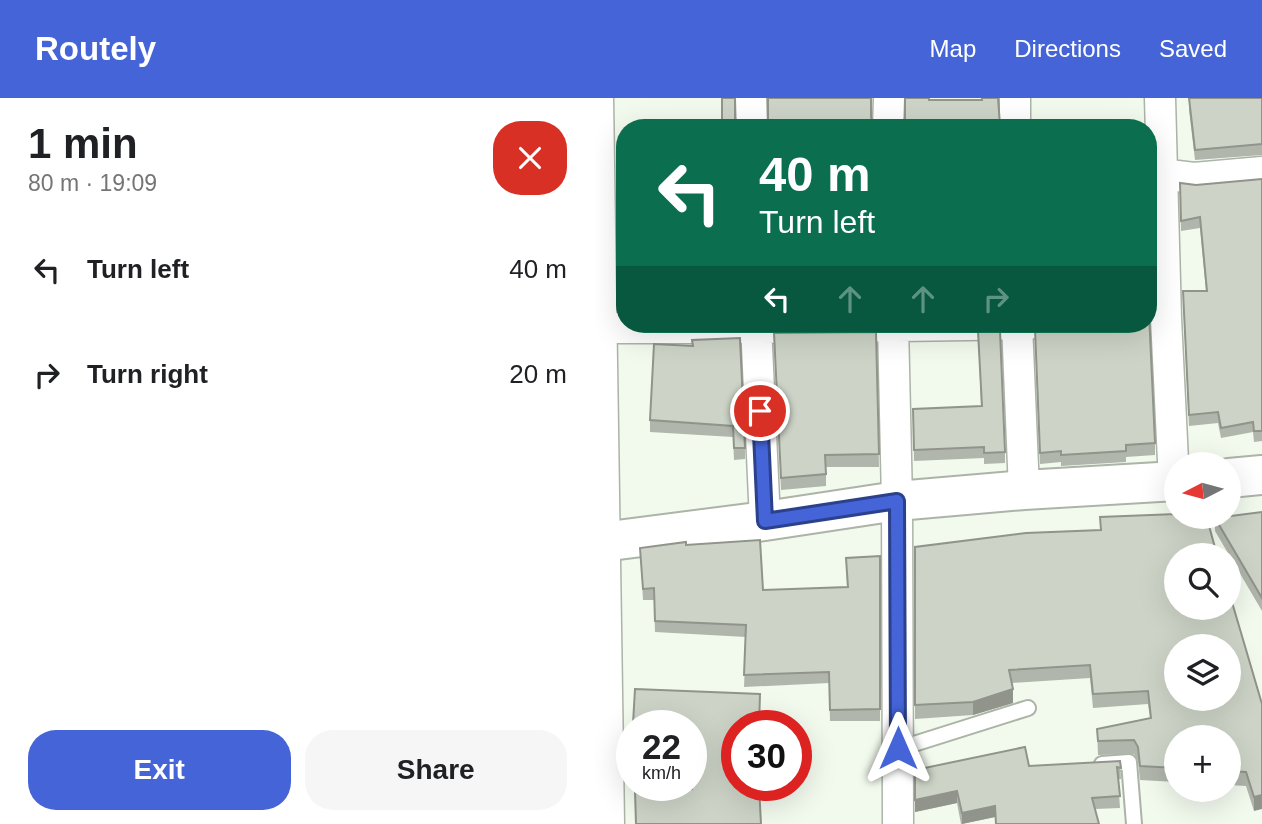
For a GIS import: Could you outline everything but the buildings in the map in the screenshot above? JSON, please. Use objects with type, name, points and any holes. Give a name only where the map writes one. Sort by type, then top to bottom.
[{"type":"street","points":[[598,98],[607,192],[598,328],[600,541],[610,824]]},
{"type":"street","points":[[751,98],[752,119]]},
{"type":"street","points":[[888,119],[889,98]]},
{"type":"street","points":[[1015,98],[1015,119]]},
{"type":"street","points":[[1157,144],[1160,98]]},
{"type":"street","points":[[1157,174],[1194,178],[1262,172]]},
{"type":"street","points":[[1157,318],[1172,452]]},
{"type":"street","points":[[598,328],[616,328]]},
{"type":"street","points":[[756,333],[765,521]]},
{"type":"street","points":[[893,333],[897,501],[898,824]]},
{"type":"street","points":[[1017,333],[1024,490]]},
{"type":"street","points":[[1241,477],[1262,475]]},
{"type":"street","points":[[600,541],[765,521],[897,501],[1164,482]]},
{"type":"lane","points":[[898,748],[1028,708]]},
{"type":"lane","points":[[1090,765],[1129,762],[1134,824]]},
{"type":"route","points":[[760,411],[765,521],[897,501],[898,748]]}]
